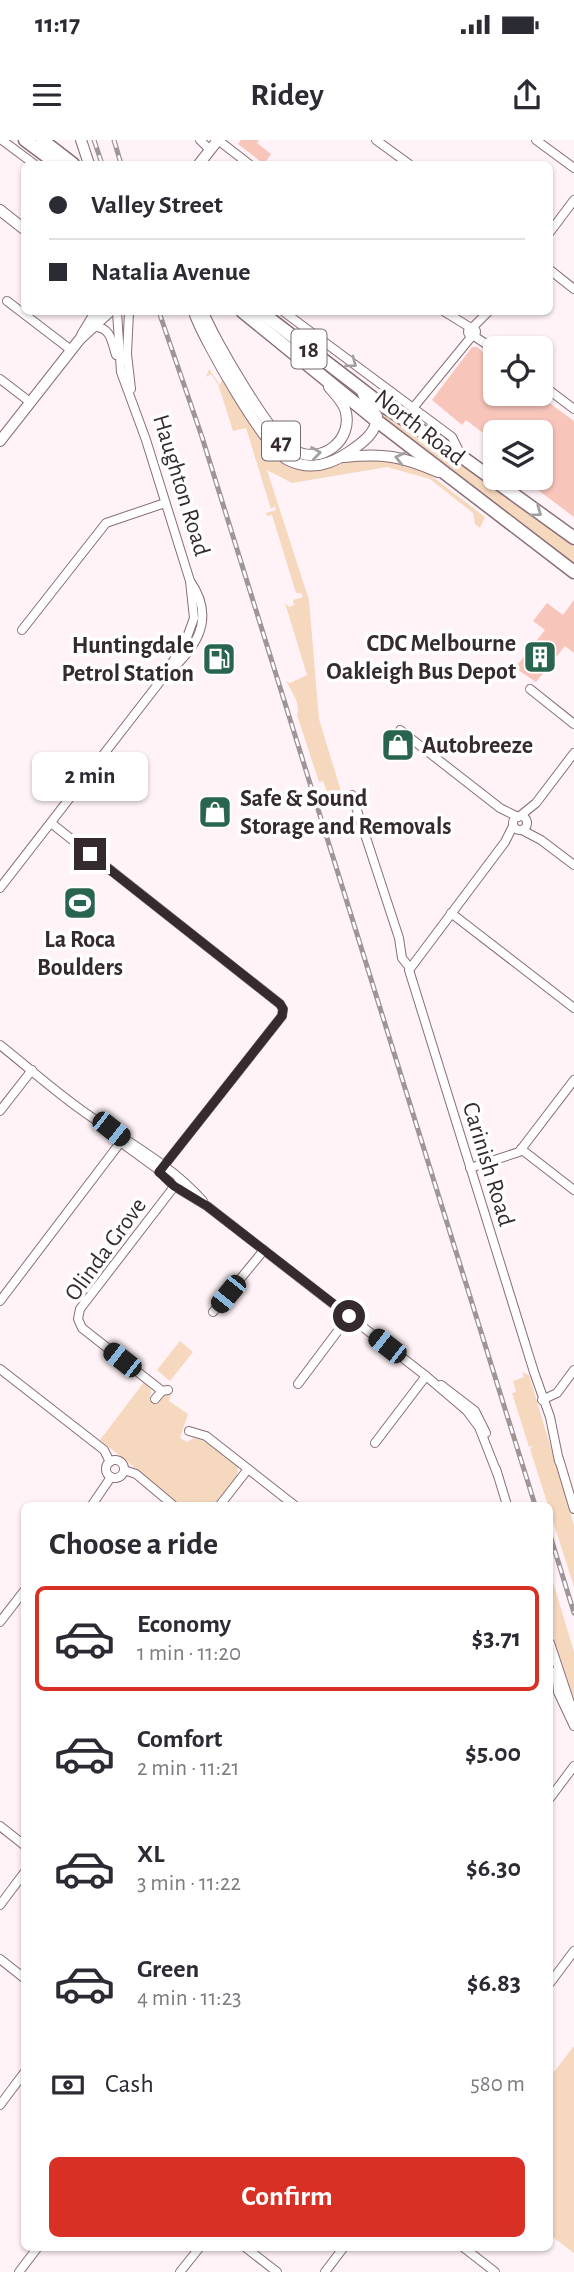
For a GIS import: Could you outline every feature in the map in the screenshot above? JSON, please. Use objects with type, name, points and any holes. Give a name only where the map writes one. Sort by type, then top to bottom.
[{"type":"highway","points":[[24,140],[53,161]]},
{"type":"highway","points":[[42,140],[69,161]]},
{"type":"highway","name":"North Road","points":[[247,315],[377,421],[574,572]]},
{"type":"highway","name":"North Road","points":[[265,315],[359,388],[462,457],[574,538]]},
{"type":"main road","points":[[81,140],[88,161]]},
{"type":"main road","points":[[201,161],[218,140]]},
{"type":"main road","points":[[0,210],[21,227]]},
{"type":"main road","points":[[0,441],[80,339],[94,315]]},
{"type":"main road","points":[[80,339],[105,315]]},
{"type":"main road","name":"47","points":[[195,315],[208,343],[277,452],[295,463],[312,466],[342,457],[366,438],[377,421]]},
{"type":"main road","name":"47","points":[[205,315],[274,433],[291,450],[307,455],[320,454],[334,447],[343,436],[347,424],[343,404],[315,370]]},
{"type":"main road","points":[[359,388],[377,414],[377,421]]},
{"type":"main road","points":[[342,457],[372,454],[400,457],[454,480]]},
{"type":"street","points":[[2,140],[30,161]]},
{"type":"street","points":[[200,140],[210,150]]},
{"type":"street","points":[[218,140],[245,161]]},
{"type":"street","points":[[376,140],[405,161]]},
{"type":"street","points":[[536,140],[573,168]]},
{"type":"street","points":[[553,228],[574,200]]},
{"type":"street","points":[[553,272],[574,289]]},
{"type":"street","points":[[7,301],[21,312]]},
{"type":"street","points":[[25,315],[71,350]]},
{"type":"street","name":"Haughton Road","points":[[51,823],[196,631],[190,582],[120,368],[117,315]]},
{"type":"street","name":"Haughton Road","points":[[129,315],[127,354],[133,401]]},
{"type":"street","name":"North Road","points":[[288,315],[452,437],[462,457]]},
{"type":"street","points":[[450,315],[483,340]]},
{"type":"street","points":[[413,408],[485,315]]},
{"type":"street","points":[[95,327],[103,328],[109,334],[120,368]]},
{"type":"street","points":[[0,379],[30,402]]},
{"type":"street","name":"North Road","points":[[359,388],[382,385]]},
{"type":"street","points":[[553,393],[574,410]]},
{"type":"street","points":[[22,630],[106,523],[165,503]]},
{"type":"street","points":[[530,689],[572,721]]},
{"type":"street","points":[[400,730],[574,865]]},
{"type":"street","points":[[410,968],[574,753]]},
{"type":"street","name":"Carinish Road","points":[[352,795],[399,938],[402,958],[410,968],[411,980],[534,1372],[574,1509]]},
{"type":"street","points":[[0,888],[51,823],[283,1009],[282,1016],[162,1169]]},
{"type":"street","points":[[451,913],[574,1008]]},
{"type":"street","name":"Carinish Road","points":[[399,938],[416,957]]},
{"type":"street","points":[[0,1045],[474,1414],[505,1502]]},
{"type":"street","points":[[0,1111],[32,1070]]},
{"type":"street","points":[[470,1168],[521,1149],[574,1080]]},
{"type":"street","points":[[0,1301],[122,1140]]},
{"type":"street","points":[[521,1149],[574,1190]]},
{"type":"street","name":"Olinda Grove","points":[[155,1399],[165,1390],[82,1328],[78,1319],[80,1309],[177,1183]]},
{"type":"street","points":[[213,1312],[264,1250]]},
{"type":"street","points":[[298,1384],[349,1316]]},
{"type":"street","points":[[0,1369],[104,1450],[110,1462]]},
{"type":"street","points":[[541,1397],[561,1386],[574,1370]]},
{"type":"street","points":[[375,1443],[426,1376]]},
{"type":"street","points":[[187,1431],[206,1436],[290,1502]]},
{"type":"street","points":[[110,1462],[119,1461],[124,1471],[136,1474],[169,1502]]},
{"type":"street","points":[[110,1462],[106,1470],[111,1477]]},
{"type":"street","points":[[222,1502],[248,1469]]},
{"type":"street","points":[[111,1477],[120,1477],[124,1471]]},
{"type":"street","points":[[94,1502],[111,1477]]},
{"type":"street","points":[[0,1622],[21,1595]]},
{"type":"street","points":[[553,1652],[558,1695],[574,1727]]},
{"type":"street","points":[[558,1695],[574,1715]]},
{"type":"street","points":[[553,1794],[574,1766]]},
{"type":"street","points":[[0,1826],[21,1843]]},
{"type":"street","points":[[0,1905],[21,1877]]},
{"type":"street","points":[[553,1979],[574,1951]]},
{"type":"street","points":[[0,1959],[21,1976]]},
{"type":"street","points":[[0,2105],[21,2077]]},
{"type":"street","points":[[19,2272],[35,2251]]},
{"type":"street","points":[[180,2272],[197,2251]]},
{"type":"street","points":[[250,2251],[277,2272]]},
{"type":"street","points":[[324,2272],[341,2251]]},
{"type":"street","points":[[468,2251],[495,2272]]},
{"type":"shaded area","points":[[209,369],[220,385],[223,377],[265,446],[286,463],[318,469],[351,460],[398,461],[424,470],[485,517],[480,528],[475,524],[473,513],[430,479],[387,467],[292,483],[267,470],[309,600],[319,719],[344,801],[332,805],[323,781],[319,782],[297,715],[297,702],[286,681],[290,683],[307,675],[285,603],[289,607],[294,605],[293,600],[303,597],[301,593],[296,593],[272,515],[267,516],[266,513],[276,510],[275,506],[271,509],[246,428],[233,431],[218,384],[211,374],[206,377]]},
{"type":"shaded area","points":[[372,404],[483,480],[483,490],[497,490],[568,539],[574,544],[574,565],[387,424]]},
{"type":"shaded area","points":[[180,1341],[193,1352],[170,1381],[157,1370]]},
{"type":"shaded area","points":[[522,1372],[529,1375],[574,1525],[574,1587],[553,1521],[553,1502],[547,1502],[530,1449],[533,1446],[529,1447],[512,1393],[516,1392],[513,1381],[524,1377]]},
{"type":"shaded area","points":[[144,1382],[151,1390],[150,1400],[157,1404],[162,1397],[171,1393],[169,1401],[188,1414],[180,1438],[187,1442],[194,1438],[205,1441],[238,1466],[237,1477],[218,1502],[177,1502],[100,1440]]},
{"type":"shaded area","points":[[553,1582],[574,1652],[574,1704],[553,1637]]},
{"type":"shaded area","points":[[574,2046],[574,2253],[553,2237],[553,2073]]},
{"type":"building","points":[[241,140],[259,140],[257,143],[271,154],[266,161],[260,161],[238,144]]},
{"type":"building","points":[[472,347],[477,347],[483,352],[483,406],[553,406],[574,421],[574,517],[538,490],[553,490],[553,420],[483,420],[483,433],[466,420],[462,425],[432,400]]},
{"type":"building","points":[[574,600],[574,653],[565,646],[536,682],[515,668],[545,630],[533,621],[547,603],[563,615]]},
{"type":"railway","points":[[94,140],[101,161]]},
{"type":"railway","points":[[114,140],[120,161]]},
{"type":"railway","points":[[160,315],[202,437],[534,1502]]},
{"type":"railway","points":[[553,1545],[574,1613]]},
{"type":"place","name":"CDC Melbourne Oakleigh Bus Depot","points":[[540,657]]},
{"type":"place","name":"Huntingdale Petrol Station","points":[[219,659]]},
{"type":"place","name":"Autobreeze","points":[[398,745]]},
{"type":"place","name":"Safe & Sound Storage and Removals","points":[[215,812]]},
{"type":"place","name":"La Roca Boulders","points":[[80,903]]},
{"type":"route","points":[[90,854],[283,1009],[282,1016],[159,1172],[349,1316]]}]
